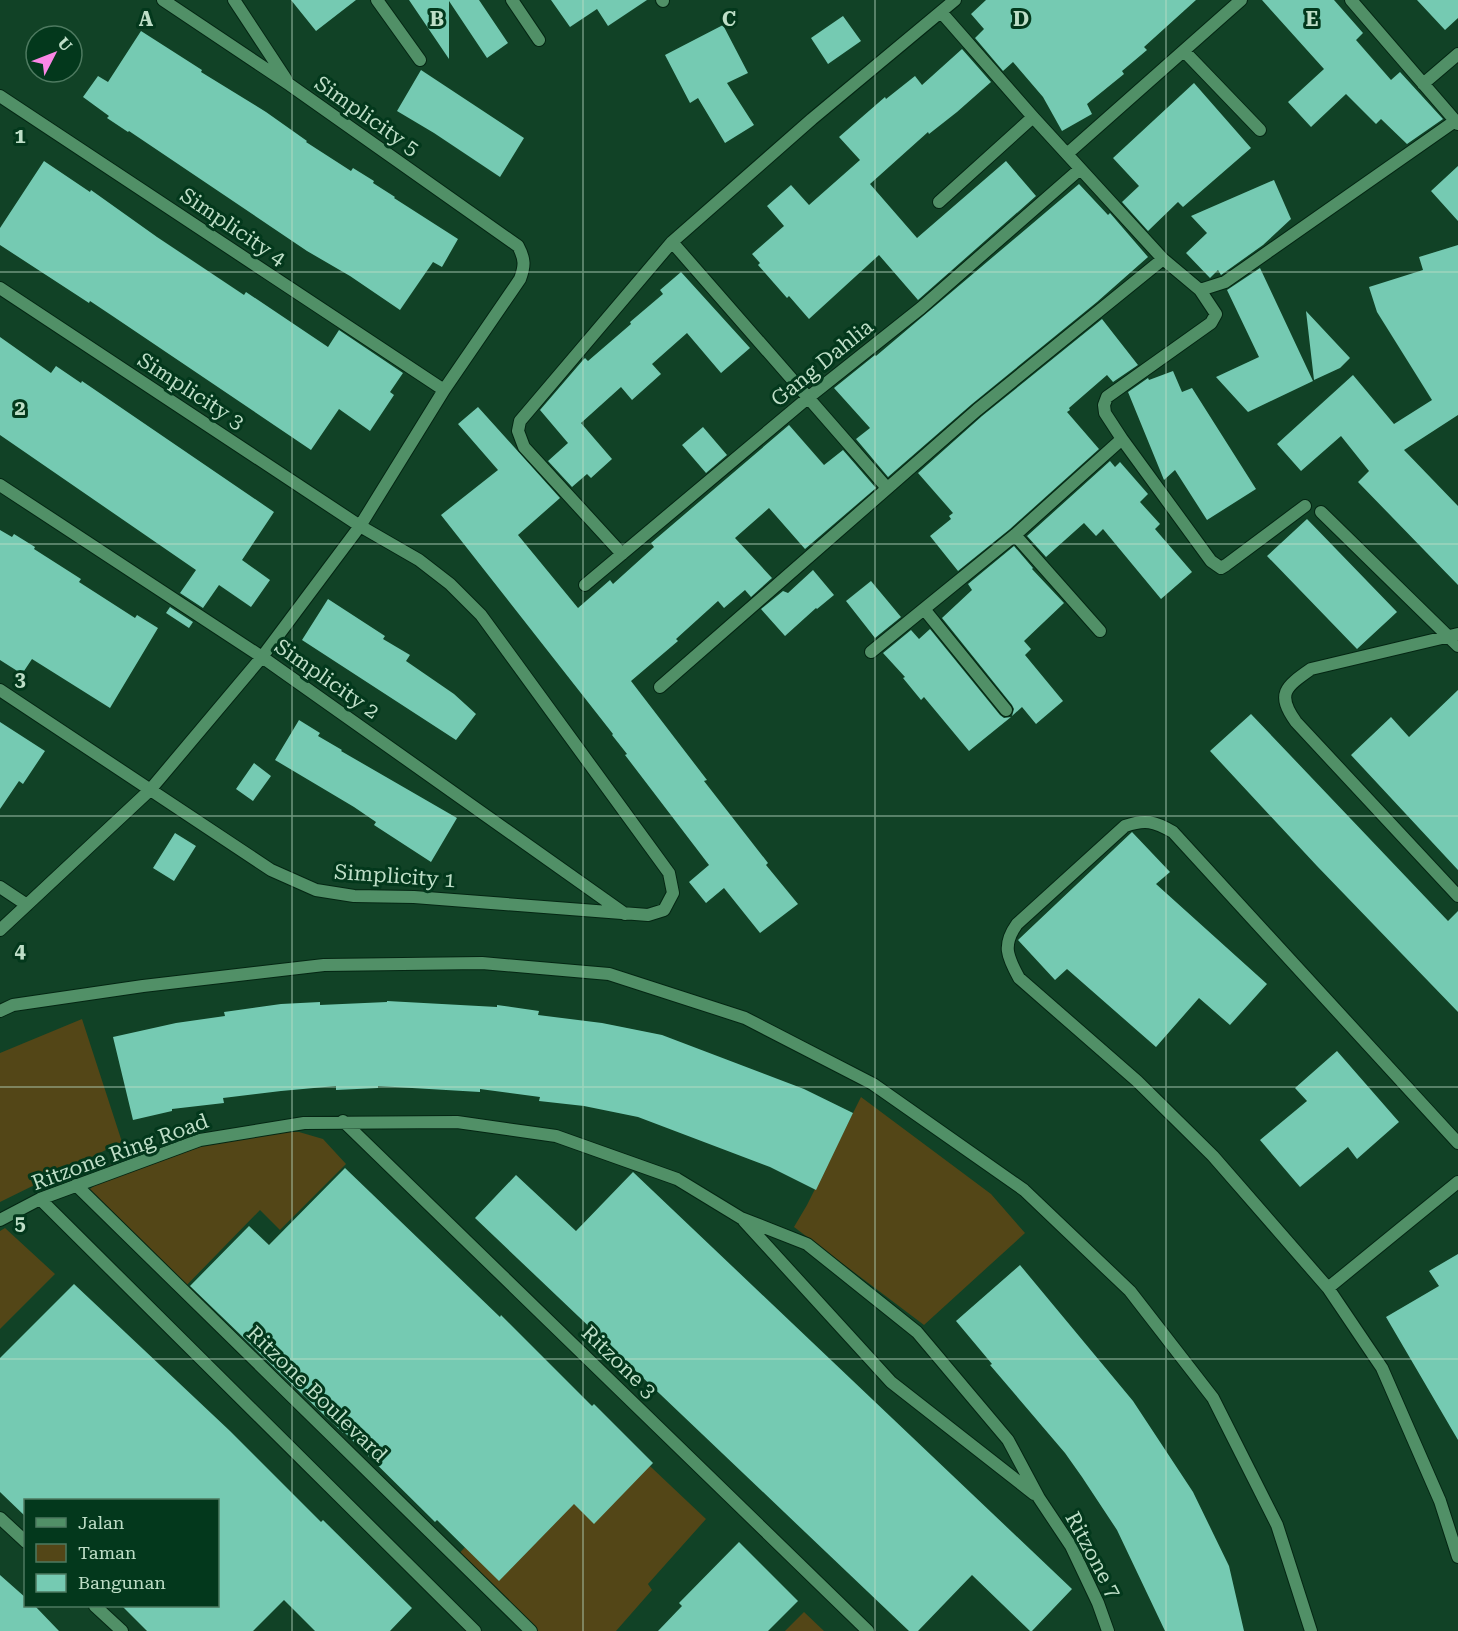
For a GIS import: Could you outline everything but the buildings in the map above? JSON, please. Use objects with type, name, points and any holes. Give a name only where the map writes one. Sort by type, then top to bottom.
[{"type":"street","name":"Simplicity 5","points":[[163,0],[290,85],[518,246],[524,257],[525,266],[520,279],[444,390]]},
{"type":"street","points":[[234,0],[290,85]]},
{"type":"street","points":[[377,0],[420,60]]},
{"type":"street","points":[[512,0],[539,40]]},
{"type":"street","points":[[622,554],[524,447],[518,431],[520,421],[672,242],[812,118],[955,0]]},
{"type":"street","points":[[1067,154],[1241,0]]},
{"type":"street","points":[[1200,290],[1225,282],[1457,123],[1351,0]]},
{"type":"street","points":[[942,12],[1033,117],[1163,259],[1200,290],[1216,314],[1216,318],[1107,397],[1104,405],[1105,413],[1122,439],[1211,561],[1221,568],[1305,506]]},
{"type":"street","points":[[1184,51],[1260,130]]},
{"type":"street","points":[[1423,84],[1458,54]]},
{"type":"street","name":"Simplicity 4","points":[[0,96],[444,390]]},
{"type":"street","points":[[939,202],[1033,117]]},
{"type":"street","name":"Gang Dahlia","points":[[585,585],[809,397],[921,308],[1080,169]]},
{"type":"street","points":[[672,242],[887,488]]},
{"type":"street","points":[[660,687],[977,410],[1163,259]]},
{"type":"street","name":"Simplicity 3","points":[[0,288],[360,526],[419,560],[450,584],[481,615],[669,873],[673,893],[664,910]]},
{"type":"street","points":[[0,930],[150,790],[262,657],[360,526],[444,390]]},
{"type":"street","points":[[871,652],[1015,535],[1122,439]]},
{"type":"street","name":"Simplicity 2","points":[[0,485],[262,657],[625,914]]},
{"type":"street","points":[[1321,512],[1453,635],[1458,646]]},
{"type":"street","points":[[1015,535],[1100,631]]},
{"type":"street","points":[[924,609],[1006,710]]},
{"type":"street","points":[[1453,635],[1311,669],[1295,680],[1285,693],[1285,707],[1296,722],[1458,896]]},
{"type":"street","name":"Simplicity 1","points":[[0,690],[270,870],[316,890],[354,896],[414,897],[625,914],[648,915],[664,910]]},
{"type":"street","points":[[1458,1143],[1173,832],[1160,824],[1141,821],[1125,826],[1017,924],[1007,938],[1009,959],[1019,978],[1137,1081],[1213,1156],[1328,1288],[1382,1368],[1440,1501],[1458,1557]]},
{"type":"street","points":[[0,887],[27,905]]},
{"type":"street","points":[[0,1011],[13,1005],[143,986],[324,965],[482,963],[609,974],[745,1018],[873,1084],[1024,1190],[1130,1291],[1213,1398],[1277,1525],[1311,1631]]},
{"type":"street","name":"Ritzone Ring Road","points":[[0,1220],[40,1199],[201,1140],[304,1123],[343,1121],[457,1122],[556,1136],[677,1179],[741,1218]]},
{"type":"street","name":"Ritzone 3","points":[[343,1121],[868,1631]]},
{"type":"street","points":[[1328,1288],[1458,1182]]},
{"type":"street","name":"Ritzone Boulevard","points":[[76,1185],[531,1631]]},
{"type":"street","points":[[40,1199],[475,1631]]},
{"type":"street","points":[[741,1218],[891,1382],[1040,1498]]},
{"type":"street","name":"Ritzone 7","points":[[741,1218],[807,1244],[917,1332],[1008,1440],[1040,1498],[1071,1546],[1098,1603],[1108,1631]]},
{"type":"street","points":[[0,1518],[24,1540]]},
{"type":"street","points":[[97,1607],[122,1631]]},
{"type":"green space","points":[[82,1019],[122,1142],[0,1202],[0,1053]]},
{"type":"green space","points":[[861,1097],[991,1194],[1025,1233],[924,1325],[794,1227]]},
{"type":"green space","points":[[259,1131],[299,1132],[323,1139],[346,1164],[280,1230],[260,1210],[182,1290],[79,1197],[105,1178],[146,1161]]},
{"type":"green space","points":[[5,1228],[55,1274],[0,1329],[0,1231]]},
{"type":"green space","points":[[616,1434],[706,1519],[648,1584],[652,1590],[616,1631],[536,1631],[457,1556],[473,1538]]},
{"type":"green space","points":[[804,1612],[824,1631],[785,1631]]}]
